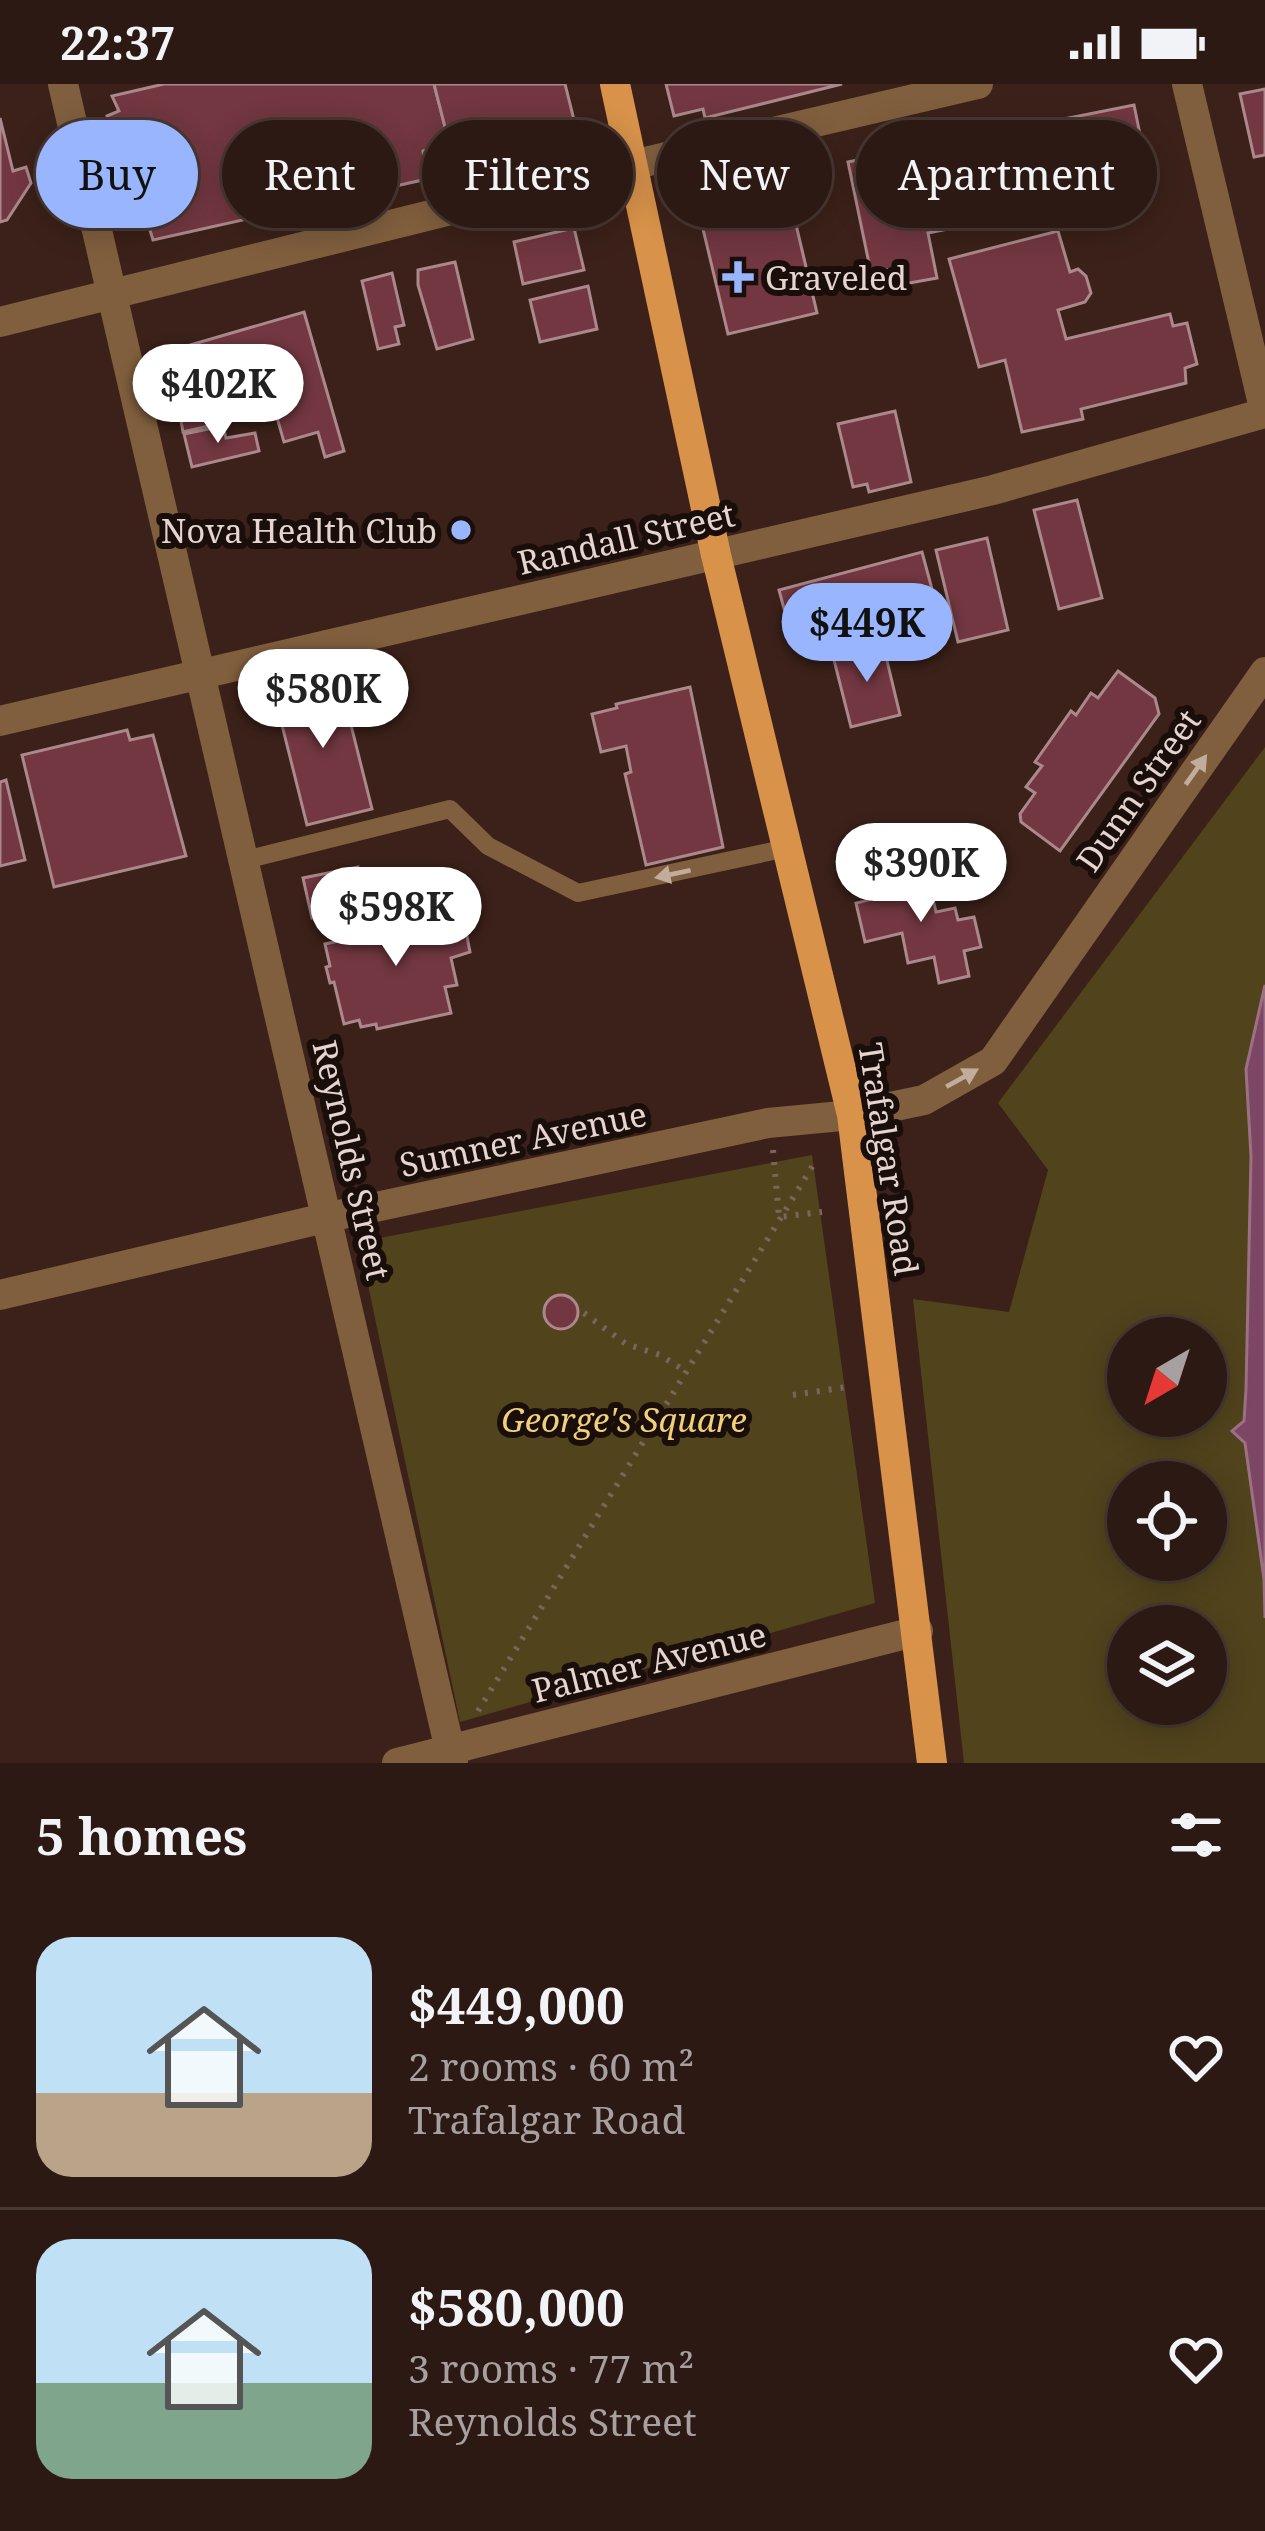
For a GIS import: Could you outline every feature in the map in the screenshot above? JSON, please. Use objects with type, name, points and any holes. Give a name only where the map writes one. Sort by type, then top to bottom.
[{"type":"main road","name":"Trafalgar Road","points":[[616,84],[623,120]]},
{"type":"main road","name":"Trafalgar Road","points":[[633,170],[716,555],[852,1115],[932,1763]]},
{"type":"street","name":"Reynolds Street","points":[[63,84],[452,1757]]},
{"type":"street","points":[[633,165],[978,84]]},
{"type":"street","points":[[1187,84],[1265,412]]},
{"type":"street","points":[[0,322],[422,218]]},
{"type":"street","name":"Randall Street","points":[[0,721],[992,490],[1265,412]]},
{"type":"street","name":"Dunn Street","points":[[852,1115],[924,1100],[993,1061],[1265,672]]},
{"type":"street","name":"Sumner Avenue","points":[[0,1295],[329,1217],[769,1123],[852,1115]]},
{"type":"street","name":"Palmer Avenue","points":[[397,1763],[452,1757],[918,1631]]},
{"type":"lane","points":[[244,860],[450,809],[488,846],[578,893],[787,848]]},
{"type":"path","points":[[769,1123],[779,1217]]},
{"type":"path","points":[[452,1757],[815,1162]]},
{"type":"path","points":[[779,1217],[822,1212]]},
{"type":"path","points":[[584,1313],[626,1344],[660,1355],[685,1371]]},
{"type":"path","points":[[793,1395],[847,1387]]},
{"type":"green space","points":[[1265,747],[1265,1763],[964,1763],[913,1299],[1009,1312],[1048,1170],[998,1103]]},
{"type":"green space","name":"George's Square","points":[[812,1155],[875,1603],[460,1722],[359,1242]]},
{"type":"shaded area","points":[[1265,985],[1265,1618],[1245,1443],[1232,1431],[1244,1421],[1246,1389],[1251,1156],[1246,1069]]},
{"type":"building","points":[[164,84],[434,84],[443,120],[422,120],[422,180],[398,185],[398,120],[222,120],[222,225],[153,240],[149,228],[198,228],[198,120],[108,120],[107,116],[119,111],[112,96]]},
{"type":"building","points":[[434,84],[565,84],[574,120],[443,120]]},
{"type":"building","points":[[666,84],[842,84],[705,118],[703,109],[674,116]]},
{"type":"building","points":[[1265,89],[1265,155],[1254,157],[1240,94]]},
{"type":"building","points":[[1134,105],[1137,120],[1059,120]]},
{"type":"building","points":[[0,118],[13,171],[26,167],[31,183],[7,220],[0,222]]},
{"type":"building","points":[[856,160],[856,201],[848,162]]},
{"type":"building","points":[[574,228],[584,270],[523,284],[514,242]]},
{"type":"building","points":[[703,228],[797,228],[817,313],[728,334]]},
{"type":"building","points":[[862,228],[953,228],[928,233],[937,278],[904,284],[901,267],[871,273]]},
{"type":"building","points":[[1058,231],[1070,272],[1078,269],[1086,276],[1091,293],[1085,302],[1058,310],[1066,339],[1170,314],[1173,326],[1187,323],[1197,364],[1185,368],[1186,383],[1081,409],[1083,419],[1022,432],[1005,360],[979,367],[949,259]]},
{"type":"building","points":[[455,262],[473,339],[437,349],[418,270]]},
{"type":"building","points":[[392,273],[404,325],[395,327],[399,344],[378,349],[362,281]]},
{"type":"building","points":[[588,286],[597,329],[540,342],[530,300]]},
{"type":"building","points":[[304,312],[344,451],[325,457],[318,432],[284,442],[270,393],[262,395],[255,373],[178,395],[166,352]]},
{"type":"building","points":[[214,389],[221,423],[183,432],[177,399]]},
{"type":"building","points":[[895,411],[911,482],[869,492],[867,484],[853,487],[838,424]]},
{"type":"building","points":[[223,426],[226,438],[255,433],[259,451],[192,467],[184,434]]},
{"type":"building","points":[[1077,500],[1102,598],[1059,609],[1034,510]]},
{"type":"building","points":[[987,538],[1008,630],[958,642],[936,550]]},
{"type":"building","points":[[922,552],[936,604],[793,642],[779,590]]},
{"type":"building","points":[[883,644],[900,715],[851,727],[833,656]]},
{"type":"building","points":[[1118,671],[1155,698],[1159,714],[1060,851],[1021,822],[1020,814],[1035,793],[1026,787],[1042,766],[1035,762],[1071,711],[1076,715],[1091,693],[1098,698]]},
{"type":"building","points":[[339,677],[372,809],[307,825],[274,693]]},
{"type":"building","points":[[690,687],[723,847],[646,865],[625,774],[631,772],[626,746],[601,752],[592,714]]},
{"type":"building","points":[[127,730],[130,740],[153,735],[186,856],[54,887],[22,755]]},
{"type":"building","points":[[6,780],[25,860],[0,866],[0,782]]},
{"type":"building","points":[[358,867],[360,875],[372,873],[376,895],[359,899],[360,908],[312,918],[303,878]]},
{"type":"building","points":[[926,867],[936,912],[955,908],[958,920],[974,917],[981,947],[964,951],[969,976],[939,983],[934,957],[908,963],[902,933],[865,942],[856,903],[894,894],[890,876]]},
{"type":"building","points":[[434,906],[439,933],[465,926],[470,952],[451,958],[457,985],[445,987],[451,1013],[377,1029],[376,1024],[361,1027],[359,1020],[344,1024],[326,967],[330,966],[325,944],[357,937],[354,923]]},
{"type":"building","points":[[561,1295],[573,1300],[578,1312],[573,1324],[561,1329],[549,1324],[544,1312],[549,1300]]},
{"type":"place","name":"Graveled","points":[[738,277]]},
{"type":"place","name":"Nova Health Club","points":[[461,530]]}]
